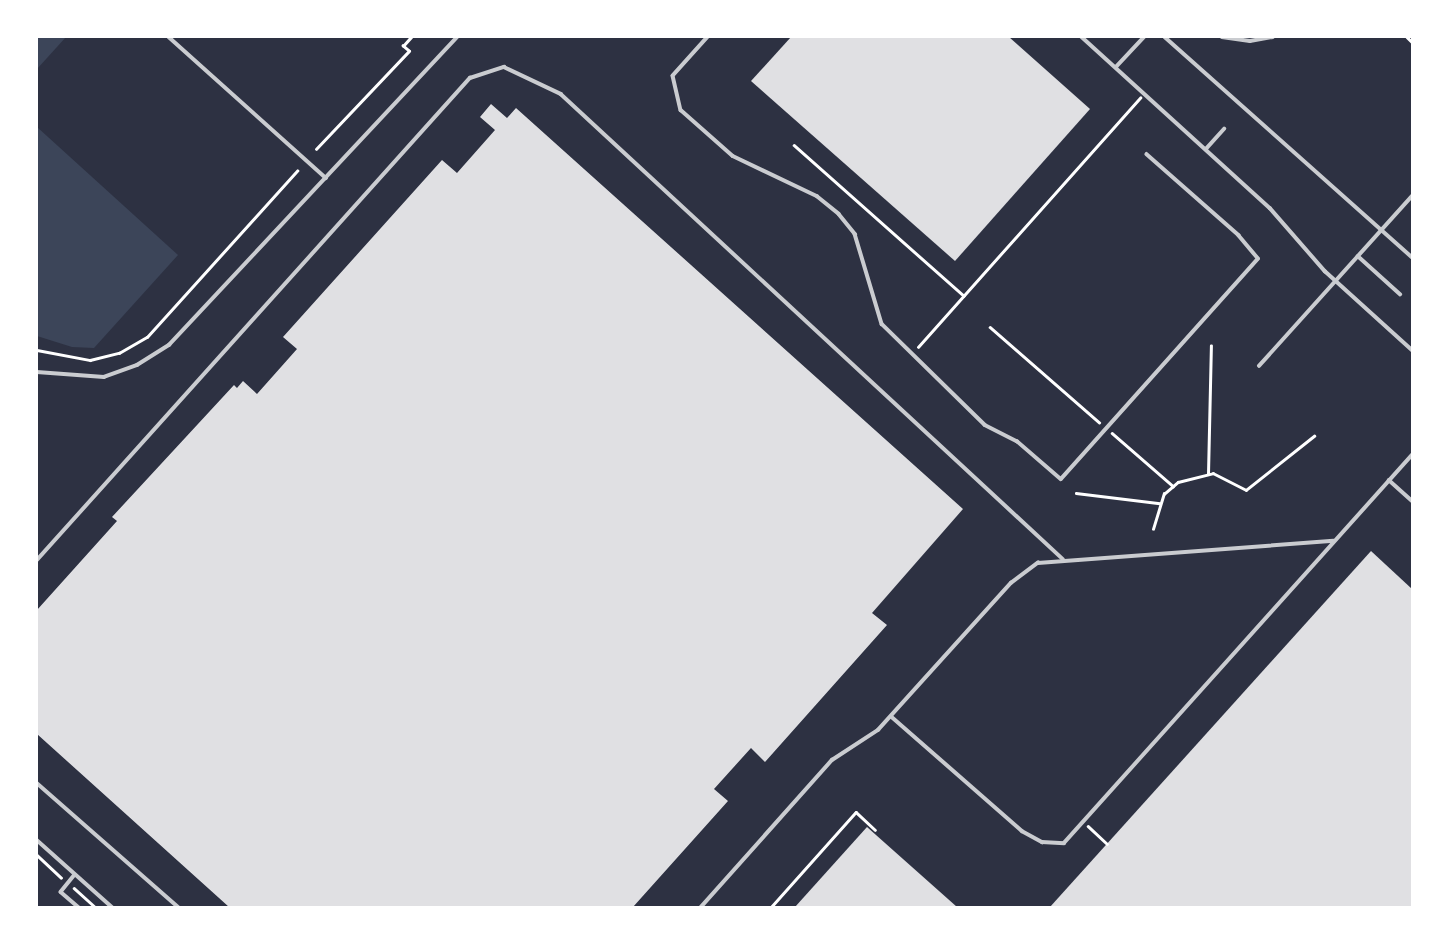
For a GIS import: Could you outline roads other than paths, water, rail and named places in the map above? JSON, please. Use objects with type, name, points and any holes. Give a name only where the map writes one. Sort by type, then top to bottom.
[{"type":"lane","points":[[169,37],[326,178]]},
{"type":"lane","points":[[37,372],[104,377],[154,356],[233,280],[422,69],[457,37]]},
{"type":"lane","points":[[708,37],[673,76],[681,110],[733,156],[817,196],[839,214],[855,234],[882,324],[985,425],[1017,441],[1061,480],[1258,259],[1238,236],[1147,155]]},
{"type":"lane","points":[[1082,37],[1270,208],[1335,281],[1412,350]]},
{"type":"lane","points":[[1116,68],[1144,37]]},
{"type":"lane","points":[[1166,37],[1412,257]]},
{"type":"lane","points":[[1222,37],[1250,41],[1273,37]]},
{"type":"lane","points":[[37,560],[470,78],[504,67],[561,94],[1063,559]]},
{"type":"lane","points":[[1206,149],[1224,129]]},
{"type":"lane","points":[[1259,366],[1412,196]]},
{"type":"lane","points":[[1358,256],[1400,294]]},
{"type":"lane","points":[[892,717],[1033,838],[1064,844],[1412,455]]},
{"type":"lane","points":[[1389,480],[1412,501]]},
{"type":"lane","points":[[701,907],[832,760],[892,717],[1011,583],[1038,563],[1063,559],[1333,541]]},
{"type":"lane","points":[[37,783],[178,907]]},
{"type":"lane","points":[[37,840],[112,907]]},
{"type":"lane","points":[[75,875],[61,892],[78,907]]}]
